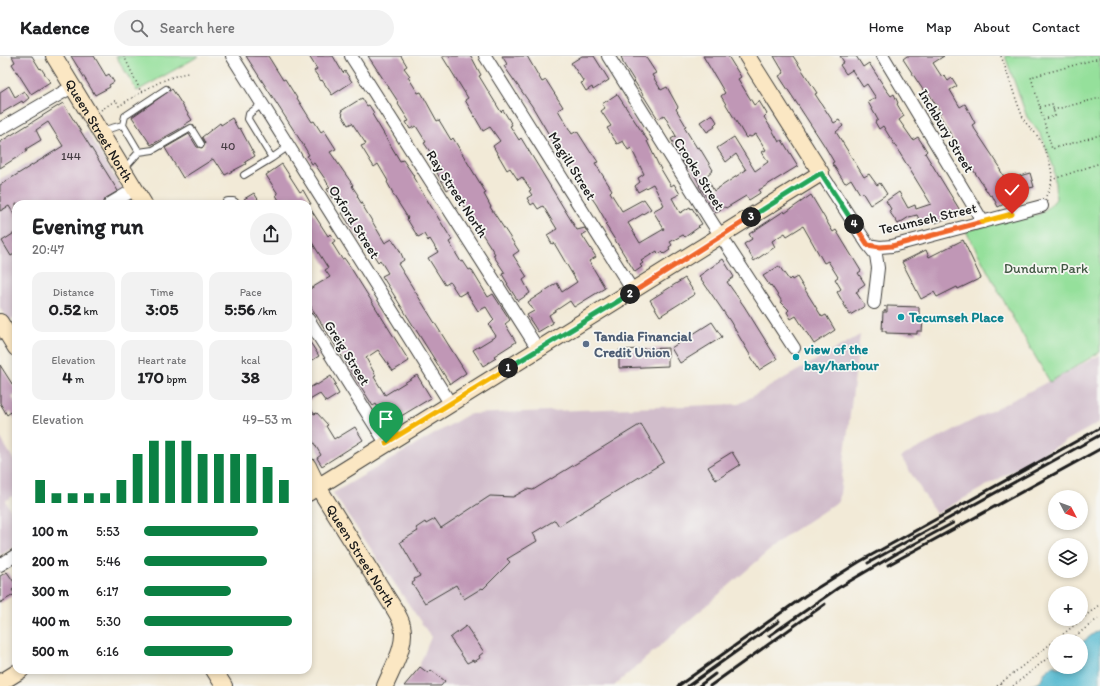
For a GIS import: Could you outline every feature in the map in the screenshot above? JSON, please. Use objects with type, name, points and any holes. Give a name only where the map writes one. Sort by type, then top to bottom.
[{"type":"street","name":"Queen Street North","points":[[54,56],[142,200]]},
{"type":"street","name":"Oxford Street","points":[[232,56],[450,403]]},
{"type":"street","name":"Ray Street North","points":[[351,56],[538,349]]},
{"type":"street","name":"Magill Street","points":[[486,56],[633,291]]},
{"type":"street","name":"Crooks Street","points":[[608,56],[721,236],[794,348]]},
{"type":"street","points":[[747,56],[821,173],[876,255],[878,268],[874,303]]},
{"type":"street","name":"Inchbury Street","points":[[883,56],[983,222]]},
{"type":"street","points":[[0,129],[72,87]]},
{"type":"street","points":[[313,490],[450,403],[633,291],[821,173]]},
{"type":"street","points":[[117,200],[135,189]]},
{"type":"street","name":"Tecumseh Street","points":[[868,245],[880,247],[892,246],[983,222],[1042,202]]},
{"type":"street","points":[[0,322],[12,342]]},
{"type":"street","name":"Greig Street","points":[[312,325],[386,443]]},
{"type":"street","name":"Queen Street North","points":[[313,490],[395,610],[402,623],[404,636],[400,650],[385,686]]},
{"type":"street","points":[[0,565],[12,558]]},
{"type":"street","points":[[0,683],[15,674]]},
{"type":"street","points":[[216,674],[224,686]]},
{"type":"lane","points":[[139,152],[123,125],[125,116],[166,89]]},
{"type":"lane","points":[[262,104],[249,114],[248,120],[272,158]]},
{"type":"lane","points":[[99,131],[123,125]]},
{"type":"lane","points":[[123,170],[139,152],[153,150],[191,128],[201,144]]},
{"type":"lane","points":[[244,175],[289,146]]},
{"type":"path","points":[[124,56],[141,92]]},
{"type":"path","points":[[1001,56],[1025,122],[1036,134],[1047,153],[1052,180],[1049,192],[1042,202]]},
{"type":"path","points":[[1100,58],[1031,77],[1052,149],[1100,135]]},
{"type":"path","points":[[90,116],[116,100],[118,106],[174,75],[188,73]]},
{"type":"path","points":[[1054,110],[1100,98]]},
{"type":"path","points":[[1040,107],[1052,104],[1055,116],[1044,119]]},
{"type":"path","points":[[1052,180],[1100,163]]},
{"type":"path","points":[[997,686],[1100,604]]},
{"type":"path","points":[[1079,634],[1100,617]]},
{"type":"path","points":[[1013,686],[1048,658]]},
{"type":"shaded area","points":[[87,131],[124,193],[114,200],[12,200],[12,318],[8,321],[0,308],[0,179]]},
{"type":"shaded area","points":[[860,335],[839,501],[787,535],[614,686],[411,686],[431,637],[333,493],[469,414],[739,404]]},
{"type":"shaded area","points":[[1100,355],[1100,422],[936,514],[901,457]]},
{"type":"shaded area","points":[[0,437],[12,457],[12,497],[5,501],[12,512],[12,547],[0,555]]},
{"type":"green space","points":[[116,56],[199,56],[137,91]]},
{"type":"green space","name":"Dundurn Park","points":[[1005,56],[1100,56],[1100,352],[1050,382],[1013,318],[966,231],[1002,221],[1040,214],[1056,199],[1054,169],[1041,135],[1027,117]]},
{"type":"water","points":[[1100,629],[1100,686],[1027,686],[1040,682],[1044,673],[1048,670],[1048,674],[1088,674],[1088,638]]},
{"type":"building","points":[[12,56],[32,56],[50,82],[31,94],[12,64],[15,62]]},
{"type":"building","points":[[71,56],[94,56],[106,76],[109,74],[114,82],[109,85],[110,87],[95,95]]},
{"type":"building","points":[[246,56],[268,56],[283,80],[285,79],[312,122],[314,121],[321,132],[324,130],[336,149],[330,152],[353,185],[352,186],[358,195],[357,196],[385,243],[392,239],[399,249],[404,260],[398,264],[466,373],[450,384],[382,276],[388,273],[380,260],[378,262],[371,251],[369,253],[351,227],[342,213],[344,212],[334,197],[332,198],[327,189],[330,188],[325,179],[314,163],[312,164],[302,143]]},
{"type":"building","points":[[309,56],[333,56],[343,73],[345,71],[352,82],[332,95],[314,71],[317,69]]},
{"type":"building","points":[[368,56],[401,56],[407,66],[404,68],[410,76],[408,77],[418,93],[421,92],[437,121],[439,120],[451,140],[453,138],[486,193],[484,194],[490,207],[519,251],[513,255],[527,277],[523,280],[530,293],[518,301],[502,274],[505,273],[493,255],[495,254],[452,187],[447,190],[437,173],[442,169],[424,143],[426,142],[416,126],[410,129],[406,122],[409,121],[398,104],[399,103]]},
{"type":"building","points":[[442,56],[471,56],[481,75],[479,76],[501,112],[503,110],[508,118],[512,125],[510,126],[519,140],[521,138],[577,230],[585,228],[587,232],[582,235],[596,257],[589,261],[605,288],[574,307],[570,301],[549,315],[553,323],[538,332],[527,315],[534,311],[528,302],[557,283],[562,292],[577,282],[554,243],[552,244],[547,235],[557,229],[543,206],[538,209],[534,203],[531,205],[527,198],[532,195],[529,191],[531,190],[522,177],[518,180],[510,168],[507,170],[493,146],[500,141],[490,127],[483,131],[465,100],[468,98]]},
{"type":"building","points":[[502,56],[527,56],[542,82],[546,80],[563,107],[558,110],[572,134],[577,131],[598,162],[595,163],[612,190],[610,192],[622,211],[644,199],[651,209],[628,223],[640,243],[664,229],[653,211],[664,205],[653,184],[638,192],[635,186],[640,182],[638,178],[644,174],[631,148],[628,150],[623,141],[617,144],[607,128],[611,126],[601,111],[605,108],[602,104],[617,94],[648,141],[658,164],[671,186],[674,184],[680,194],[672,198],[680,213],[690,207],[691,209],[692,208],[702,224],[685,237],[683,235],[670,242],[672,245],[669,247],[670,250],[664,254],[662,252],[658,254],[657,251],[641,261],[643,263],[640,265],[642,267],[635,272],[605,224],[607,223],[596,204],[583,185],[580,186],[576,179],[578,177],[569,164],[567,165],[532,106],[504,66],[507,64]]},
{"type":"building","points":[[582,56],[594,56],[609,80],[593,90],[592,87],[586,91],[581,83],[584,82],[571,63]]},
{"type":"building","points":[[621,56],[645,56],[656,73],[652,75],[661,90],[667,87],[678,107],[676,109],[686,126],[684,127],[697,148],[699,147],[713,170],[706,176],[714,191],[746,170],[736,154],[726,162],[717,148],[734,137],[755,171],[768,162],[762,152],[766,150],[756,134],[746,138],[721,96],[725,93],[703,56],[728,56],[741,77],[738,79],[754,105],[759,101],[767,114],[764,117],[779,142],[782,140],[798,166],[759,190],[760,193],[749,200],[746,196],[716,212],[699,186],[700,185],[690,167],[687,169],[680,156],[671,139],[676,136],[664,115],[658,119],[623,63]]},
{"type":"building","points":[[774,56],[793,56],[834,123],[839,120],[843,126],[836,132],[864,177],[869,174],[877,185],[880,183],[887,194],[870,205],[862,192],[860,194],[851,179],[845,183],[832,163],[834,162],[824,145],[779,76],[784,73]]},
{"type":"building","points":[[840,56],[856,56],[863,67],[869,63],[891,96],[894,94],[898,103],[897,104],[904,116],[899,120],[913,140],[918,137],[927,151],[925,153],[961,212],[947,220],[947,218],[936,223],[934,220],[922,225],[917,215],[909,217],[898,224],[889,211],[891,209],[886,201],[899,192],[908,208],[915,205],[916,209],[931,204],[883,126],[879,129],[875,122],[878,120],[868,102],[876,98],[867,84],[863,87],[852,70],[846,74],[840,65],[844,62]]},
{"type":"building","points":[[907,56],[944,56],[933,63],[942,77],[944,75],[948,81],[952,78],[957,86],[950,90],[960,107],[965,104],[975,123],[972,125],[1000,167],[999,168],[1006,180],[1030,173],[1034,187],[1020,190],[1022,195],[998,207],[992,195],[990,196],[954,140],[939,114],[941,113],[928,92],[925,93],[903,59]]},
{"type":"building","points":[[9,86],[15,97],[24,91],[29,98],[23,103],[22,101],[0,114],[0,92]]},
{"type":"building","points":[[172,89],[192,120],[184,125],[185,126],[151,145],[132,117]]},
{"type":"building","points":[[362,98],[374,113],[372,114],[400,161],[403,160],[414,176],[413,177],[452,240],[449,242],[461,262],[463,261],[469,270],[471,269],[488,297],[493,294],[510,320],[505,324],[516,342],[494,356],[496,358],[483,366],[473,350],[496,336],[489,325],[494,320],[486,307],[478,311],[466,292],[459,296],[450,282],[445,285],[428,258],[438,252],[430,239],[428,241],[424,234],[418,237],[392,193],[387,182],[388,181],[378,164],[374,167],[361,146],[366,144],[352,123],[348,125],[342,115],[343,114],[341,111]]},
{"type":"building","points":[[63,103],[118,191],[105,200],[12,200],[12,211],[9,206],[0,211],[0,185],[63,146],[48,122],[36,130],[41,140],[0,168],[0,142]]},
{"type":"building","points":[[712,114],[717,122],[714,125],[715,127],[707,132],[700,122]]},
{"type":"building","points":[[232,118],[238,129],[240,128],[255,156],[245,162],[246,164],[225,175],[213,159],[183,178],[165,148],[189,134],[197,147],[203,148],[205,143],[202,137],[220,123],[221,125]]},
{"type":"building","points":[[282,164],[300,192],[303,190],[309,200],[279,200],[276,195],[278,194],[266,175]]},
{"type":"building","points":[[254,193],[258,200],[245,200]]},
{"type":"building","points":[[811,195],[833,232],[836,230],[861,271],[858,273],[865,284],[856,292],[865,306],[850,315],[837,292],[841,289],[835,279],[838,277],[828,261],[824,263],[803,226],[787,236],[785,233],[772,241],[775,247],[754,261],[744,244],[752,239],[749,234],[784,211],[785,213]]},
{"type":"building","points":[[312,211],[328,236],[330,234],[335,241],[332,243],[342,259],[344,258],[349,265],[409,361],[393,371],[378,350],[366,358],[376,376],[374,377],[385,395],[417,375],[431,398],[388,424],[376,404],[373,406],[312,308],[312,288],[330,277],[325,270],[328,268],[312,242]]},
{"type":"building","points":[[12,235],[12,255],[11,256],[2,241]]},
{"type":"building","points":[[963,240],[981,278],[958,289],[957,287],[937,297],[934,292],[921,299],[902,262],[926,250],[929,257]]},
{"type":"building","points":[[723,259],[734,277],[727,282],[777,359],[759,370],[730,321],[699,276]]},
{"type":"building","points":[[779,266],[789,280],[797,277],[822,317],[826,315],[835,330],[814,344],[796,316],[791,319],[787,312],[789,310],[781,302],[771,285],[770,286],[763,276]]},
{"type":"building","points":[[685,278],[695,294],[660,316],[650,300]]},
{"type":"building","name":"Tecumseh Place","points":[[887,306],[919,307],[919,321],[923,321],[922,331],[917,331],[917,334],[886,333],[886,331],[882,331],[883,312],[887,312]]},
{"type":"building","points":[[712,322],[722,337],[680,363],[671,348]]},
{"type":"building","points":[[312,345],[319,356],[312,360]]},
{"type":"building","points":[[668,348],[668,366],[619,368],[619,350]]},
{"type":"building","points":[[0,365],[12,384],[12,414],[11,412],[7,415],[0,403]]},
{"type":"building","points":[[331,376],[336,384],[334,385],[339,394],[326,402],[320,394],[312,399],[312,386],[316,384],[317,385]]},
{"type":"building","points":[[312,411],[314,414],[317,413],[328,425],[326,426],[334,439],[355,427],[363,440],[322,466],[317,458],[321,455],[312,440]]},
{"type":"building","points":[[641,424],[664,462],[559,526],[555,520],[533,533],[537,541],[507,559],[510,562],[483,589],[482,588],[464,599],[456,585],[425,603],[412,583],[415,581],[414,579],[420,576],[400,542],[418,531],[416,528],[425,522],[426,524],[435,519],[441,528],[490,496],[513,497],[527,489],[533,490]]},
{"type":"building","points":[[732,452],[740,465],[716,480],[708,467]]},
{"type":"building","points":[[7,572],[12,579],[12,596],[0,603],[0,576]]},
{"type":"building","points":[[466,626],[484,652],[479,656],[480,658],[474,662],[473,660],[467,663],[450,638]]},
{"type":"building","points":[[420,667],[428,673],[431,670],[445,681],[441,686],[404,686]]},
{"type":"railway","points":[[678,686],[806,595],[859,562],[1100,428]]},
{"type":"railway","points":[[868,563],[1100,435]]},
{"type":"railway","points":[[888,565],[1100,449]]},
{"type":"railway","points":[[769,636],[838,588],[953,523]]},
{"type":"railway","points":[[710,686],[825,604]]},
{"type":"railway","points":[[688,686],[779,621]]},
{"type":"railway","points":[[699,686],[715,674]]},
{"type":"place","name":"Tecumseh Place","points":[[901,317]]},
{"type":"place","name":"Tandia Financial Credit Union","points":[[586,344]]},
{"type":"place","name":"view of the bay/harbour","points":[[796,357]]},
{"type":"route","points":[[386,443],[821,173],[868,245],[880,247],[892,246],[1012,214]]}]
